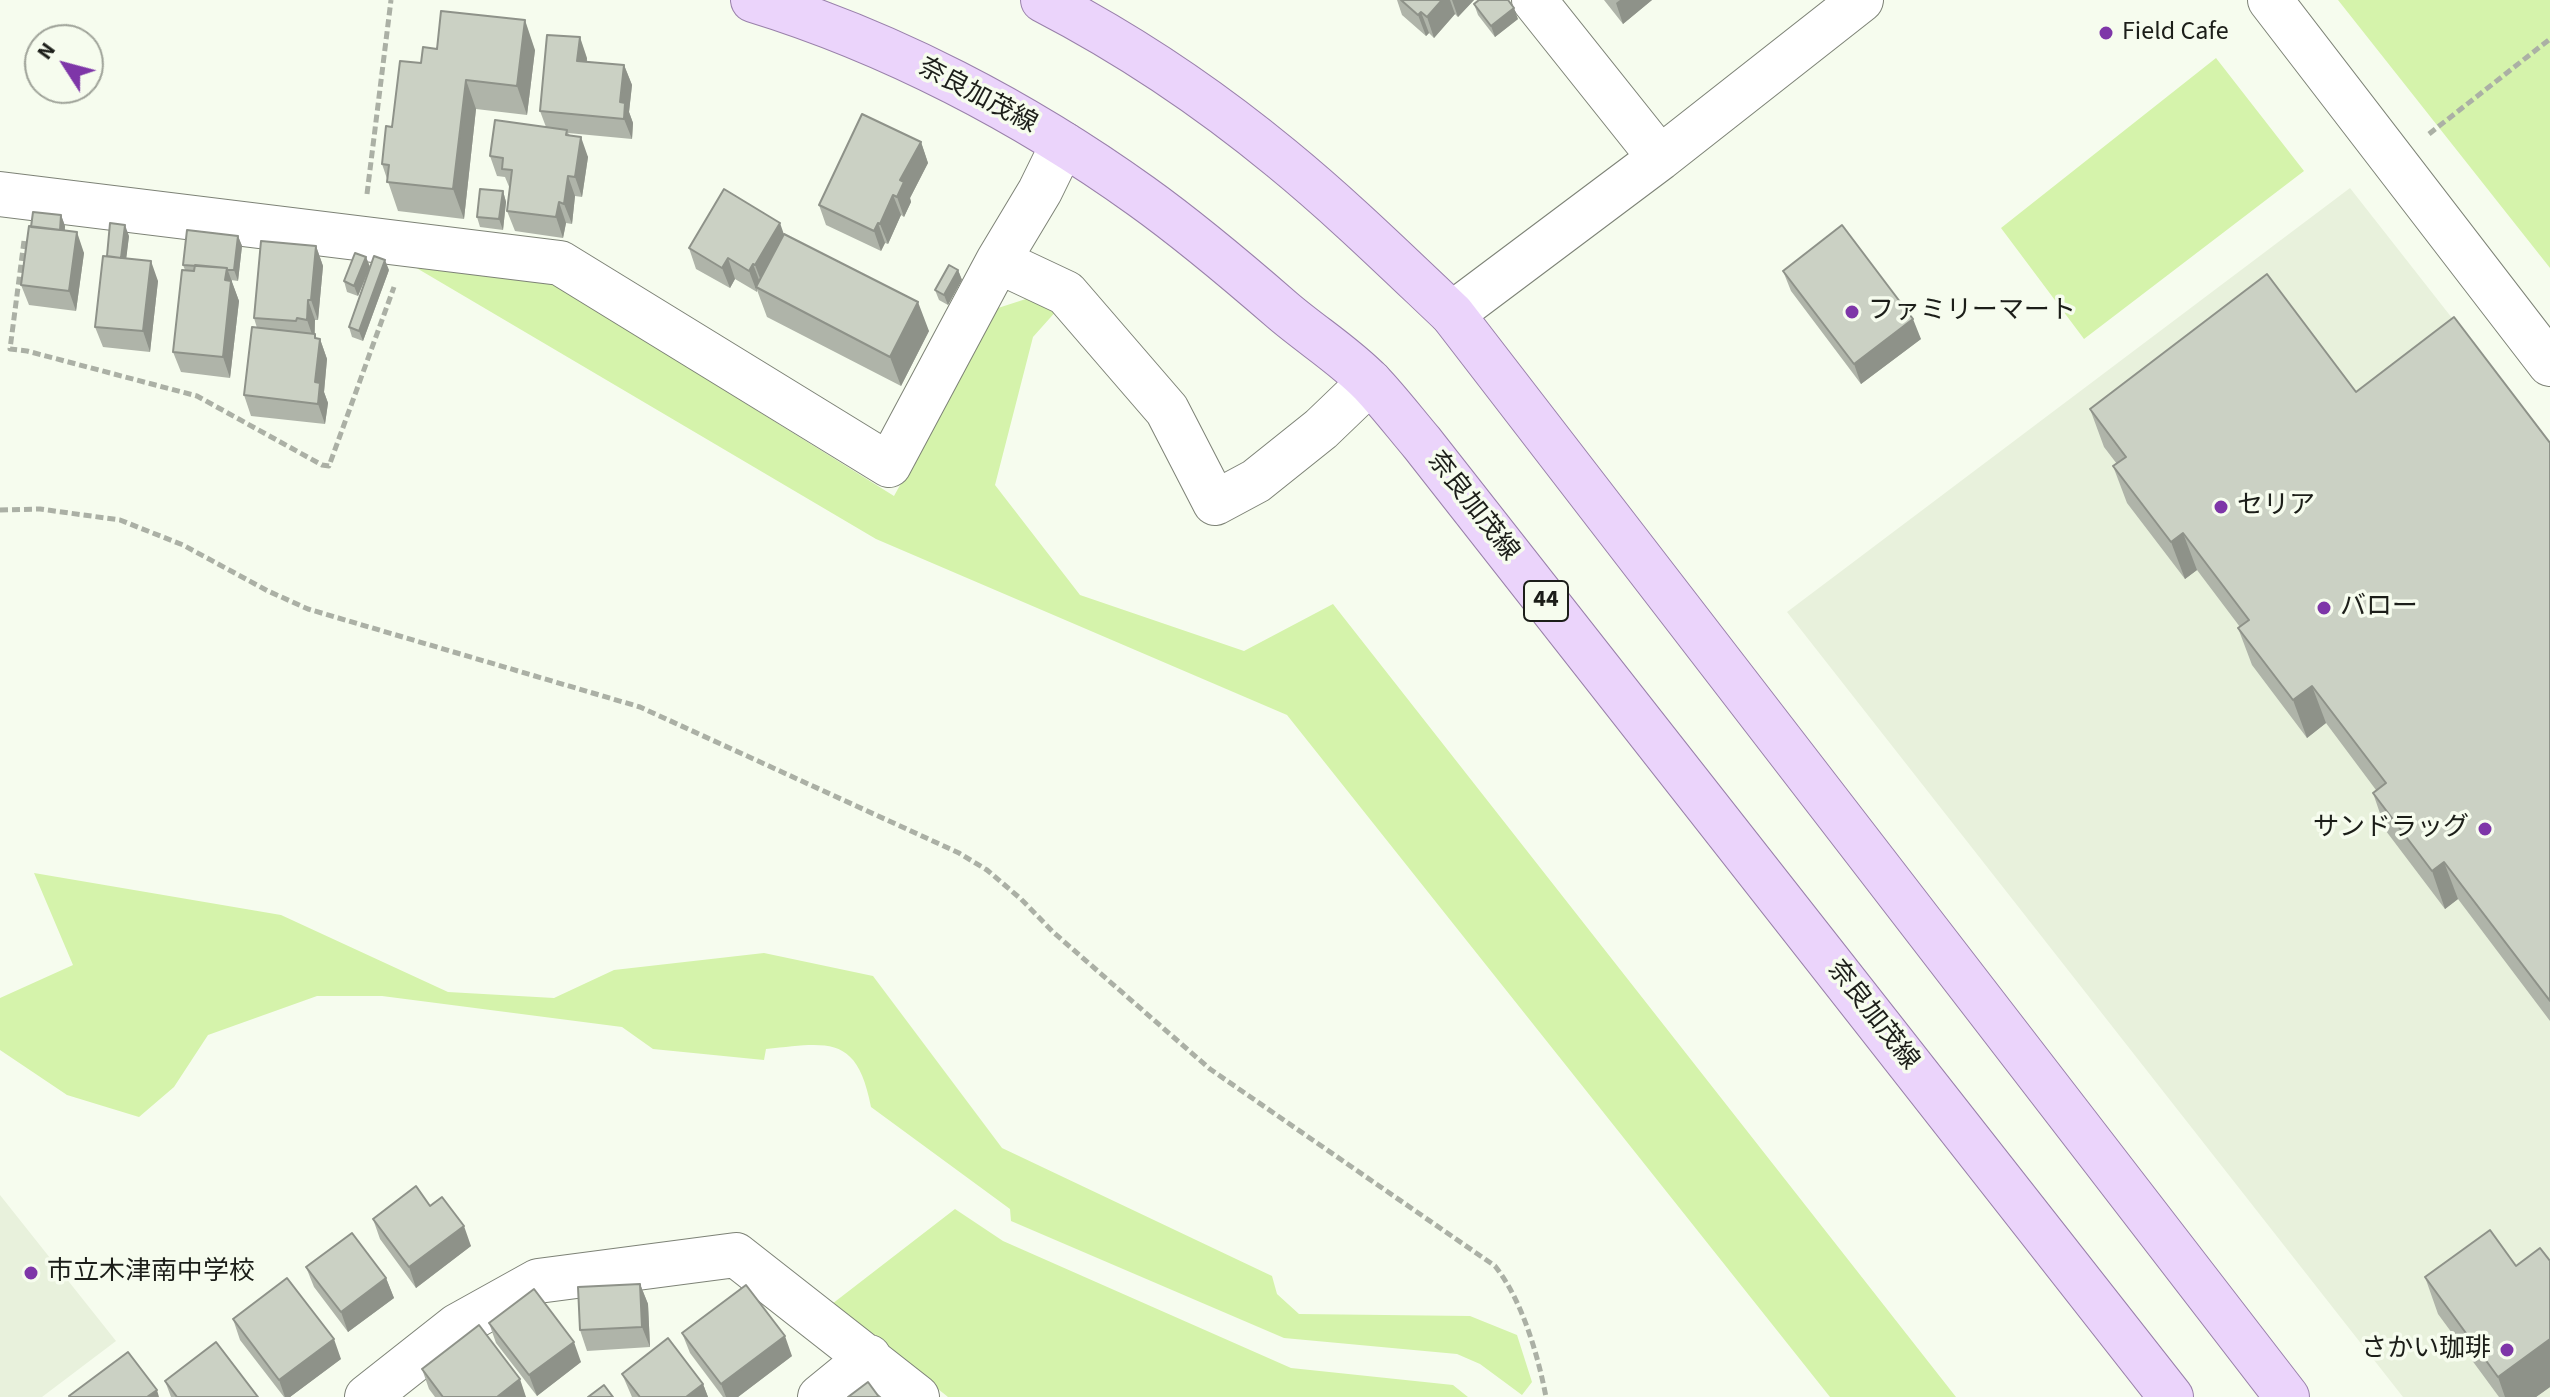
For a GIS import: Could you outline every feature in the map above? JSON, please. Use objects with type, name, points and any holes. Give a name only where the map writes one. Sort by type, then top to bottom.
[{"type":"main road","name":"奈良加茂線","points":[[753,0],[844,33],[922,67],[1063,144],[1140,195],[1215,252],[1370,382],[1442,468],[2171,1397]]},
{"type":"main road","points":[[1043,0],[1155,64],[1221,110],[1283,159],[1452,314],[2287,1397]]},
{"type":"street","points":[[1534,0],[1660,158]]},
{"type":"street","points":[[1452,314],[1660,158],[1861,0]]},
{"type":"street","points":[[2270,0],[2550,364]]},
{"type":"street","points":[[14,196],[560,263],[889,465],[1063,144]]},
{"type":"street","points":[[998,261],[1066,293],[1167,410],[1215,503],[1256,481],[1321,429],[1370,382]]},
{"type":"street","points":[[367,1397],[457,1326],[538,1281],[736,1255],[917,1397]]},
{"type":"street","points":[[820,1397],[869,1357]]},
{"type":"path","points":[[361,238],[391,0]]},
{"type":"path","points":[[2429,134],[2550,39]]},
{"type":"path","points":[[14,196],[10,349],[197,396],[329,466],[410,244]]},
{"type":"path","points":[[0,510],[40,509],[120,520],[183,545],[308,609],[640,707],[959,853],[987,870],[1021,899],[1053,932],[1210,1069],[1495,1266],[1509,1283],[1542,1375],[1546,1397]]},
{"type":"shaded area","points":[[2350,188],[2550,443],[2550,1397],[2403,1397],[1787,612]]},
{"type":"shaded area","name":"市立木津南中学校","points":[[0,1195],[116,1341],[42,1397],[0,1397]]},
{"type":"green space","points":[[2338,0],[2550,0],[2550,268]]},
{"type":"green space","points":[[2216,58],[2304,171],[2084,339],[2001,228]]},
{"type":"green space","points":[[408,263],[531,277],[559,287],[894,496],[998,308],[1029,298],[1058,309],[1033,337],[995,485],[1080,595],[1244,651],[1333,604],[1956,1397],[1830,1397],[1287,715],[876,539]]},
{"type":"green space","points":[[34,873],[281,915],[448,992],[554,998],[614,970],[764,953],[873,976],[1002,1148],[1272,1276],[1277,1294],[1299,1314],[1470,1316],[1517,1335],[1532,1382],[1522,1395],[1480,1364],[1457,1354],[1284,1338],[1011,1221],[1010,1209],[871,1107],[857,1066],[848,1055],[823,1045],[766,1049],[764,1060],[653,1049],[622,1027],[382,996],[317,996],[208,1035],[174,1087],[139,1117],[67,1095],[0,1050],[0,998],[73,965]]},
{"type":"green space","points":[[955,1209],[1003,1241],[1291,1368],[1453,1385],[1468,1397],[948,1397],[832,1304]]},
{"type":"building","points":[[1401,0],[1442,0],[1427,17],[1421,12],[1418,15]]},
{"type":"building","points":[[1479,0],[1508,0],[1514,8],[1491,26],[1474,4]]},
{"type":"building","points":[[441,11],[525,20],[517,86],[466,80],[453,189],[387,182],[389,165],[382,164],[386,126],[392,127],[400,61],[421,63],[423,47],[437,49]]},
{"type":"building","points":[[547,35],[580,37],[577,61],[624,65],[620,102],[625,103],[624,119],[540,111]]},
{"type":"building","points":[[862,114],[921,142],[900,180],[904,182],[897,197],[893,195],[874,231],[819,205]]},
{"type":"building","points":[[495,120],[567,130],[566,135],[581,137],[575,177],[568,176],[564,204],[559,202],[556,217],[507,211],[512,170],[502,169],[503,158],[490,156]]},
{"type":"building","points":[[480,189],[503,191],[499,219],[477,217]]},
{"type":"building","points":[[724,189],[780,223],[749,271],[728,258],[722,268],[689,248]]},
{"type":"building","points":[[33,212],[61,215],[60,230],[31,227]]},
{"type":"building","points":[[110,223],[125,225],[121,258],[107,256]]},
{"type":"building","points":[[1842,225],[1913,319],[1854,364],[1783,271]]},
{"type":"building","points":[[29,226],[77,232],[69,291],[21,285]]},
{"type":"building","points":[[187,230],[238,236],[234,270],[183,265]]},
{"type":"building","points":[[784,234],[918,302],[890,357],[756,287]]},
{"type":"building","points":[[261,241],[316,246],[307,320],[254,318]]},
{"type":"building","points":[[355,253],[366,257],[354,286],[344,281]]},
{"type":"building","points":[[103,256],[151,261],[143,331],[95,327]]},
{"type":"building","points":[[374,256],[385,260],[359,331],[349,327]]},
{"type":"building","points":[[195,265],[227,268],[225,280],[231,281],[223,357],[173,352],[182,270],[194,271]]},
{"type":"building","points":[[949,265],[958,270],[944,295],[935,290]]},
{"type":"building","points":[[2267,274],[2356,392],[2454,317],[2550,443],[2550,1001],[2444,862],[2432,871],[2373,793],[2386,783],[2312,686],[2293,700],[2238,628],[2249,620],[2183,533],[2171,542],[2113,466],[2126,457],[2090,409]]},
{"type":"building","points":[[252,327],[315,334],[315,338],[320,339],[315,382],[320,383],[318,404],[244,395]]},
{"type":"building","points":[[416,1186],[430,1206],[442,1197],[464,1226],[409,1267],[373,1219]]},
{"type":"building","points":[[2490,1230],[2516,1266],[2540,1248],[2550,1261],[2550,1339],[2498,1377],[2425,1277]]},
{"type":"building","points":[[352,1233],[386,1278],[341,1312],[306,1267]]},
{"type":"building","points":[[287,1278],[334,1339],[279,1380],[233,1319]]},
{"type":"building","points":[[640,1284],[642,1327],[580,1330],[578,1287]]},
{"type":"building","points":[[746,1285],[785,1336],[721,1384],[682,1333]]},
{"type":"building","points":[[534,1289],[574,1342],[529,1375],[489,1323]]},
{"type":"building","points":[[479,1325],[520,1379],[497,1397],[443,1397],[422,1369]]},
{"type":"building","points":[[668,1338],[703,1384],[686,1397],[640,1397],[622,1374]]},
{"type":"building","points":[[216,1342],[258,1397],[177,1397],[165,1381]]},
{"type":"building","points":[[128,1352],[157,1390],[147,1397],[69,1396]]},
{"type":"building","points":[[868,1382],[879,1397],[848,1397]]},
{"type":"building","points":[[604,1385],[613,1397],[588,1397]]},
{"type":"place","name":"Field Cafe","points":[[2106,33]]},
{"type":"place","name":"ファミリーマート","points":[[1852,312]]},
{"type":"place","name":"セリア","points":[[2221,507]]},
{"type":"place","name":"バロー","points":[[2324,608]]},
{"type":"place","name":"サンドラッグ","points":[[2485,829]]},
{"type":"place","name":"市立木津南中学校","points":[[31,1273]]},
{"type":"place","name":"さかい珈琲","points":[[2507,1350]]}]
